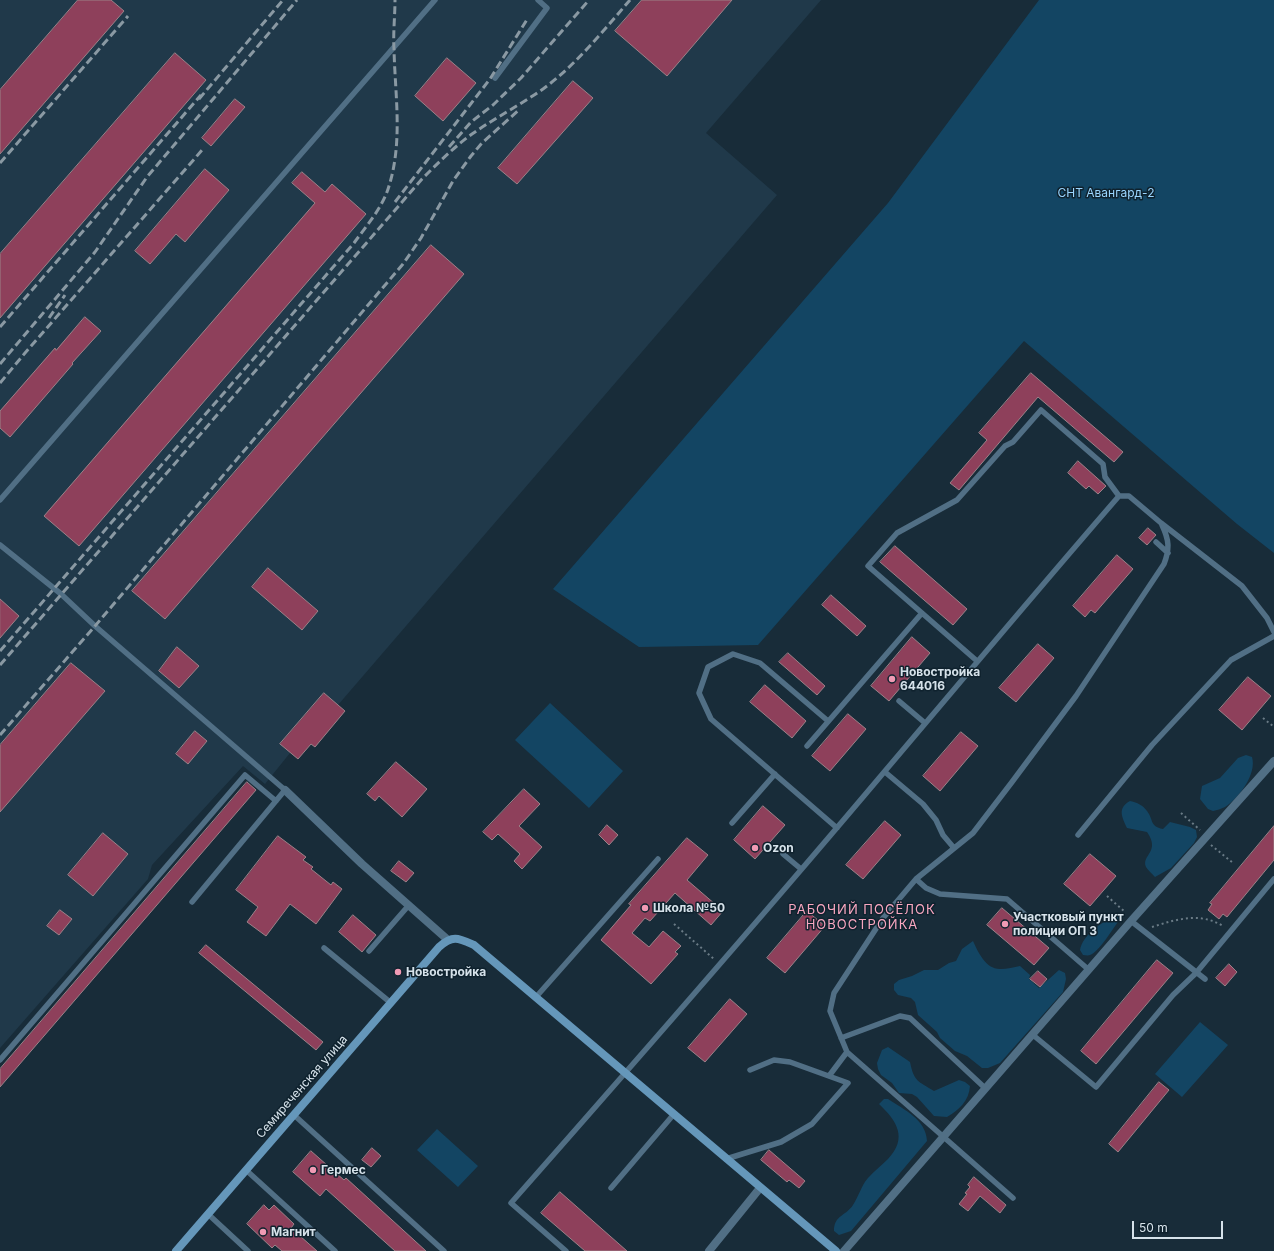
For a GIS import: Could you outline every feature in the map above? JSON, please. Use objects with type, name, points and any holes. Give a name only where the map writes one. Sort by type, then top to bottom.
[{"type":"street","points":[[844,1251],[985,1088],[1274,761]]},
{"type":"street","points":[[285,790],[362,864],[448,940],[459,939],[474,945],[836,1251]]},
{"type":"street","name":"Семиреченская улица","points":[[176,1251],[439,947],[448,940]]},
{"type":"street","points":[[709,1251],[760,1188]]},
{"type":"lane","points":[[0,500],[435,0]]},
{"type":"lane","points":[[495,78],[547,8],[538,0]]},
{"type":"lane","points":[[977,661],[868,566],[897,533],[957,500],[1005,446],[1013,442],[1040,410],[1103,464],[1105,477],[1119,496]]},
{"type":"lane","points":[[566,1251],[511,1203],[626,1073],[837,828],[977,661],[1119,496],[1129,496],[1242,586],[1267,618],[1274,632]]},
{"type":"lane","points":[[1013,1198],[847,1052],[830,1012],[834,993],[883,918],[916,879],[973,833],[1076,696],[1164,564],[1168,553],[1168,538],[1161,523]]},
{"type":"lane","points":[[1156,542],[1168,553]]},
{"type":"lane","points":[[0,545],[61,594],[95,626],[285,790],[192,902]]},
{"type":"lane","points":[[807,746],[922,613]]},
{"type":"lane","points":[[1078,835],[1152,746],[1231,660],[1274,636]]},
{"type":"lane","points":[[828,722],[760,663],[733,654],[708,667],[699,694],[711,719],[837,828]]},
{"type":"lane","points":[[899,701],[925,723]]},
{"type":"lane","points":[[885,772],[923,804],[936,820],[943,835],[954,848]]},
{"type":"lane","points":[[732,823],[775,774]]},
{"type":"lane","points":[[0,1060],[245,775],[276,801]]},
{"type":"lane","points":[[783,854],[801,869]]},
{"type":"lane","points":[[536,997],[658,859]]},
{"type":"lane","points":[[916,879],[926,888],[940,894],[1006,899],[1089,970]]},
{"type":"lane","points":[[1033,1034],[1096,1087],[1173,995],[1196,973],[1274,879]]},
{"type":"lane","points":[[369,951],[409,905]]},
{"type":"lane","points":[[1133,920],[1142,930],[1205,980]]},
{"type":"lane","points":[[324,948],[391,1002]]},
{"type":"lane","points":[[841,1038],[900,1016],[910,1018],[985,1088]]},
{"type":"lane","points":[[829,1076],[847,1052]]},
{"type":"lane","points":[[726,1159],[781,1142],[812,1124],[848,1083],[790,1062],[774,1060],[750,1070]]},
{"type":"lane","points":[[611,1188],[674,1114]]},
{"type":"lane","points":[[294,1115],[444,1251]]},
{"type":"lane","points":[[246,1170],[335,1251]]},
{"type":"lane","points":[[208,1214],[248,1251]]},
{"type":"path","points":[[1263,718],[1274,727]]},
{"type":"path","points":[[1180,813],[1233,863]]},
{"type":"path","points":[[1107,896],[1133,920]]},
{"type":"path","points":[[1142,930],[1186,917],[1202,918],[1215,922],[1231,931]]},
{"type":"path","points":[[674,924],[719,964]]},
{"type":"shaded area","points":[[0,0],[821,0],[706,133],[777,195],[338,705],[345,711],[315,747],[311,744],[298,759],[290,753],[265,784],[243,766],[152,865],[148,879],[0,1048]]},
{"type":"green space","name":"СНТ Авангард-2","points":[[1039,0],[1274,0],[1274,553],[1237,524],[1024,341],[758,645],[639,647],[553,589],[888,203]]},
{"type":"green space","points":[[550,703],[623,771],[589,808],[515,740]]},
{"type":"green space","points":[[1246,755],[1252,757],[1253,764],[1252,771],[1246,785],[1236,798],[1225,807],[1213,811],[1208,809],[1200,799],[1202,786],[1220,778],[1238,758]]},
{"type":"green space","points":[[1130,801],[1144,807],[1154,824],[1159,828],[1163,829],[1170,822],[1196,830],[1197,837],[1194,843],[1171,868],[1155,877],[1146,867],[1145,863],[1152,849],[1151,839],[1147,832],[1127,828],[1122,816],[1123,807]]},
{"type":"green space","points":[[1115,915],[1120,919],[1098,949],[1090,955],[1083,955],[1080,950],[1089,934]]},
{"type":"green space","points":[[973,941],[983,960],[991,967],[1001,969],[1020,966],[1030,975],[1029,979],[1039,988],[1059,970],[1065,973],[1066,979],[1063,992],[1000,1063],[988,1068],[982,1068],[967,1056],[955,1051],[918,1015],[915,1002],[911,998],[898,995],[894,990],[894,984],[899,980],[924,970],[938,970],[949,963],[956,961],[962,949]]},
{"type":"green space","points":[[1200,1022],[1228,1045],[1182,1097],[1155,1074]]},
{"type":"green space","points":[[888,1047],[910,1062],[915,1077],[920,1083],[934,1091],[959,1080],[965,1082],[970,1086],[968,1096],[963,1104],[947,1117],[934,1116],[917,1097],[912,1094],[899,1093],[892,1083],[881,1075],[878,1069],[877,1063],[882,1050]]},
{"type":"green space","points":[[884,1099],[888,1099],[913,1116],[923,1127],[926,1133],[927,1141],[851,1231],[839,1235],[834,1231],[836,1222],[850,1209],[866,1181],[888,1159],[898,1144],[898,1130],[895,1123],[879,1104]]},
{"type":"green space","points":[[437,1129],[478,1166],[458,1187],[417,1150]]},
{"type":"building","points":[[78,0],[111,0],[124,11],[0,154],[0,90]]},
{"type":"building","points":[[642,0],[732,0],[667,76],[615,31]]},
{"type":"building","points":[[175,53],[206,80],[0,318],[0,254]]},
{"type":"building","points":[[447,58],[476,83],[443,121],[415,96]]},
{"type":"building","points":[[573,81],[593,98],[517,184],[498,168]]},
{"type":"building","points":[[235,99],[245,107],[211,146],[202,138]]},
{"type":"building","points":[[205,169],[229,190],[185,242],[176,234],[150,264],[135,251]]},
{"type":"building","points":[[302,172],[325,192],[332,184],[366,214],[79,546],[44,516],[315,203],[292,183]]},
{"type":"building","points":[[431,245],[464,274],[165,619],[132,591]]},
{"type":"building","points":[[85,317],[101,331],[10,437],[0,428],[0,411],[55,348],[56,350]]},
{"type":"building","points":[[1031,373],[1123,452],[1114,462],[1038,397],[959,490],[950,483],[987,440],[979,433]]},
{"type":"building","points":[[1078,461],[1106,486],[1098,494],[1089,486],[1086,489],[1068,473]]},
{"type":"building","points":[[1148,528],[1156,535],[1147,545],[1139,538]]},
{"type":"building","points":[[895,546],[967,609],[953,625],[880,562]]},
{"type":"building","points":[[1117,555],[1133,569],[1095,613],[1091,610],[1085,617],[1073,606]]},
{"type":"building","points":[[268,568],[318,611],[302,630],[252,587]]},
{"type":"building","points":[[831,595],[866,626],[857,636],[822,605]]},
{"type":"building","points":[[0,599],[19,616],[0,638]]},
{"type":"building","points":[[912,637],[930,653],[889,701],[871,686]]},
{"type":"building","points":[[1038,644],[1054,658],[1016,702],[999,688]]},
{"type":"building","points":[[177,647],[199,666],[179,688],[159,671]]},
{"type":"building","points":[[788,653],[825,686],[817,695],[779,662]]},
{"type":"building","points":[[71,663],[105,691],[0,812],[0,745]]},
{"type":"building","points":[[1248,677],[1271,696],[1242,730],[1219,710]]},
{"type":"building","points":[[765,685],[806,721],[792,738],[750,702]]},
{"type":"building","points":[[324,693],[345,711],[315,747],[311,744],[298,759],[280,744]]},
{"type":"building","points":[[848,714],[866,729],[830,771],[812,756]]},
{"type":"building","points":[[195,731],[207,741],[188,764],[176,754]]},
{"type":"building","points":[[961,732],[978,746],[940,791],[923,776]]},
{"type":"building","points":[[396,762],[427,789],[402,817],[379,796],[375,801],[367,794]]},
{"type":"building","points":[[247,782],[256,790],[0,1087],[0,1069]]},
{"type":"building","points":[[524,789],[540,804],[519,826],[542,847],[522,869],[514,861],[520,854],[498,834],[492,840],[483,832]]},
{"type":"building","points":[[763,806],[785,825],[755,859],[734,840]]},
{"type":"building","points":[[885,821],[901,835],[863,879],[846,865]]},
{"type":"building","points":[[607,825],[618,835],[609,845],[599,835]]},
{"type":"building","points":[[1274,826],[1274,860],[1227,917],[1223,914],[1219,919],[1208,910],[1212,904],[1210,903]]},
{"type":"building","points":[[103,833],[128,854],[93,896],[68,875]]},
{"type":"building","points":[[278,836],[306,857],[303,860],[313,867],[311,869],[331,885],[333,882],[342,889],[316,924],[290,904],[266,936],[247,922],[258,907],[236,890]]},
{"type":"building","name":"Школа №50","points":[[687,838],[708,855],[687,880],[723,911],[711,925],[675,893],[650,921],[645,918],[632,933],[649,947],[663,931],[681,946],[675,952],[678,954],[651,984],[601,940],[631,905],[629,904]]},
{"type":"building","points":[[1090,854],[1116,876],[1090,906],[1064,884]]},
{"type":"building","points":[[399,861],[414,873],[406,882],[391,871]]},
{"type":"building","points":[[1002,908],[1049,948],[1034,965],[987,925]]},
{"type":"building","points":[[60,910],[72,919],[59,935],[47,926]]},
{"type":"building","points":[[807,911],[825,926],[785,973],[767,958]]},
{"type":"building","points":[[353,915],[376,935],[362,952],[339,932]]},
{"type":"building","points":[[206,945],[323,1042],[316,1050],[199,953]]},
{"type":"building","points":[[1157,960],[1173,973],[1096,1064],[1081,1051]]},
{"type":"building","points":[[1229,964],[1237,972],[1225,986],[1216,978]]},
{"type":"building","points":[[1038,971],[1047,979],[1040,987],[1030,979]]},
{"type":"building","points":[[730,999],[747,1014],[705,1062],[688,1048]]},
{"type":"building","points":[[1159,1082],[1169,1090],[1118,1152],[1109,1144]]},
{"type":"building","points":[[372,1148],[381,1156],[371,1167],[362,1160]]},
{"type":"building","points":[[769,1150],[805,1181],[799,1188],[789,1180],[787,1182],[761,1160]]},
{"type":"building","points":[[311,1151],[344,1180],[346,1178],[426,1251],[395,1251],[326,1189],[320,1196],[293,1172]]},
{"type":"building","points":[[974,1177],[1006,1205],[1000,1213],[980,1196],[968,1211],[959,1204],[967,1194],[965,1193],[970,1187],[968,1185]]},
{"type":"building","points":[[560,1192],[627,1251],[585,1251],[541,1213]]},
{"type":"building","points":[[264,1205],[269,1210],[274,1205],[294,1224],[291,1228],[317,1251],[282,1251],[275,1245],[272,1248],[247,1224]]},
{"type":"railway","points":[[199,99],[283,0]]},
{"type":"railway","points":[[0,364],[95,252],[147,177],[297,0]]},
{"type":"railway","points":[[0,651],[354,243],[379,209],[389,186],[396,152],[397,118],[394,43],[395,0]]},
{"type":"railway","points":[[449,147],[471,122],[493,105],[521,78],[589,0]]},
{"type":"railway","points":[[0,665],[422,179],[452,150],[472,134],[543,89],[567,69],[589,47],[630,0]]},
{"type":"railway","points":[[0,163],[128,16]]},
{"type":"railway","points":[[395,202],[490,79],[528,18]]},
{"type":"railway","points":[[0,327],[201,95]]},
{"type":"railway","points":[[0,735],[95,626],[403,264],[421,238],[453,181],[471,156],[482,143],[520,109]]},
{"type":"railway","points":[[0,383],[203,149]]},
{"type":"railway","points":[[49,318],[65,295]]},
{"type":"place","name":"Новостройка 644016","points":[[892,679]]},
{"type":"place","name":"Ozon","points":[[755,848]]},
{"type":"place","name":"Школа №50","points":[[645,908]]},
{"type":"place","name":"Участковый пункт полиции ОП 3","points":[[1005,924]]},
{"type":"place","name":"Новостройка","points":[[398,972]]},
{"type":"place","name":"Гермес","points":[[313,1170]]},
{"type":"place","name":"Магнит","points":[[263,1232]]},
{"type":"district","name":"РАБОЧИЙ ПОСЁЛОК НОВОСТРОЙКА","points":[[862,918]]}]
